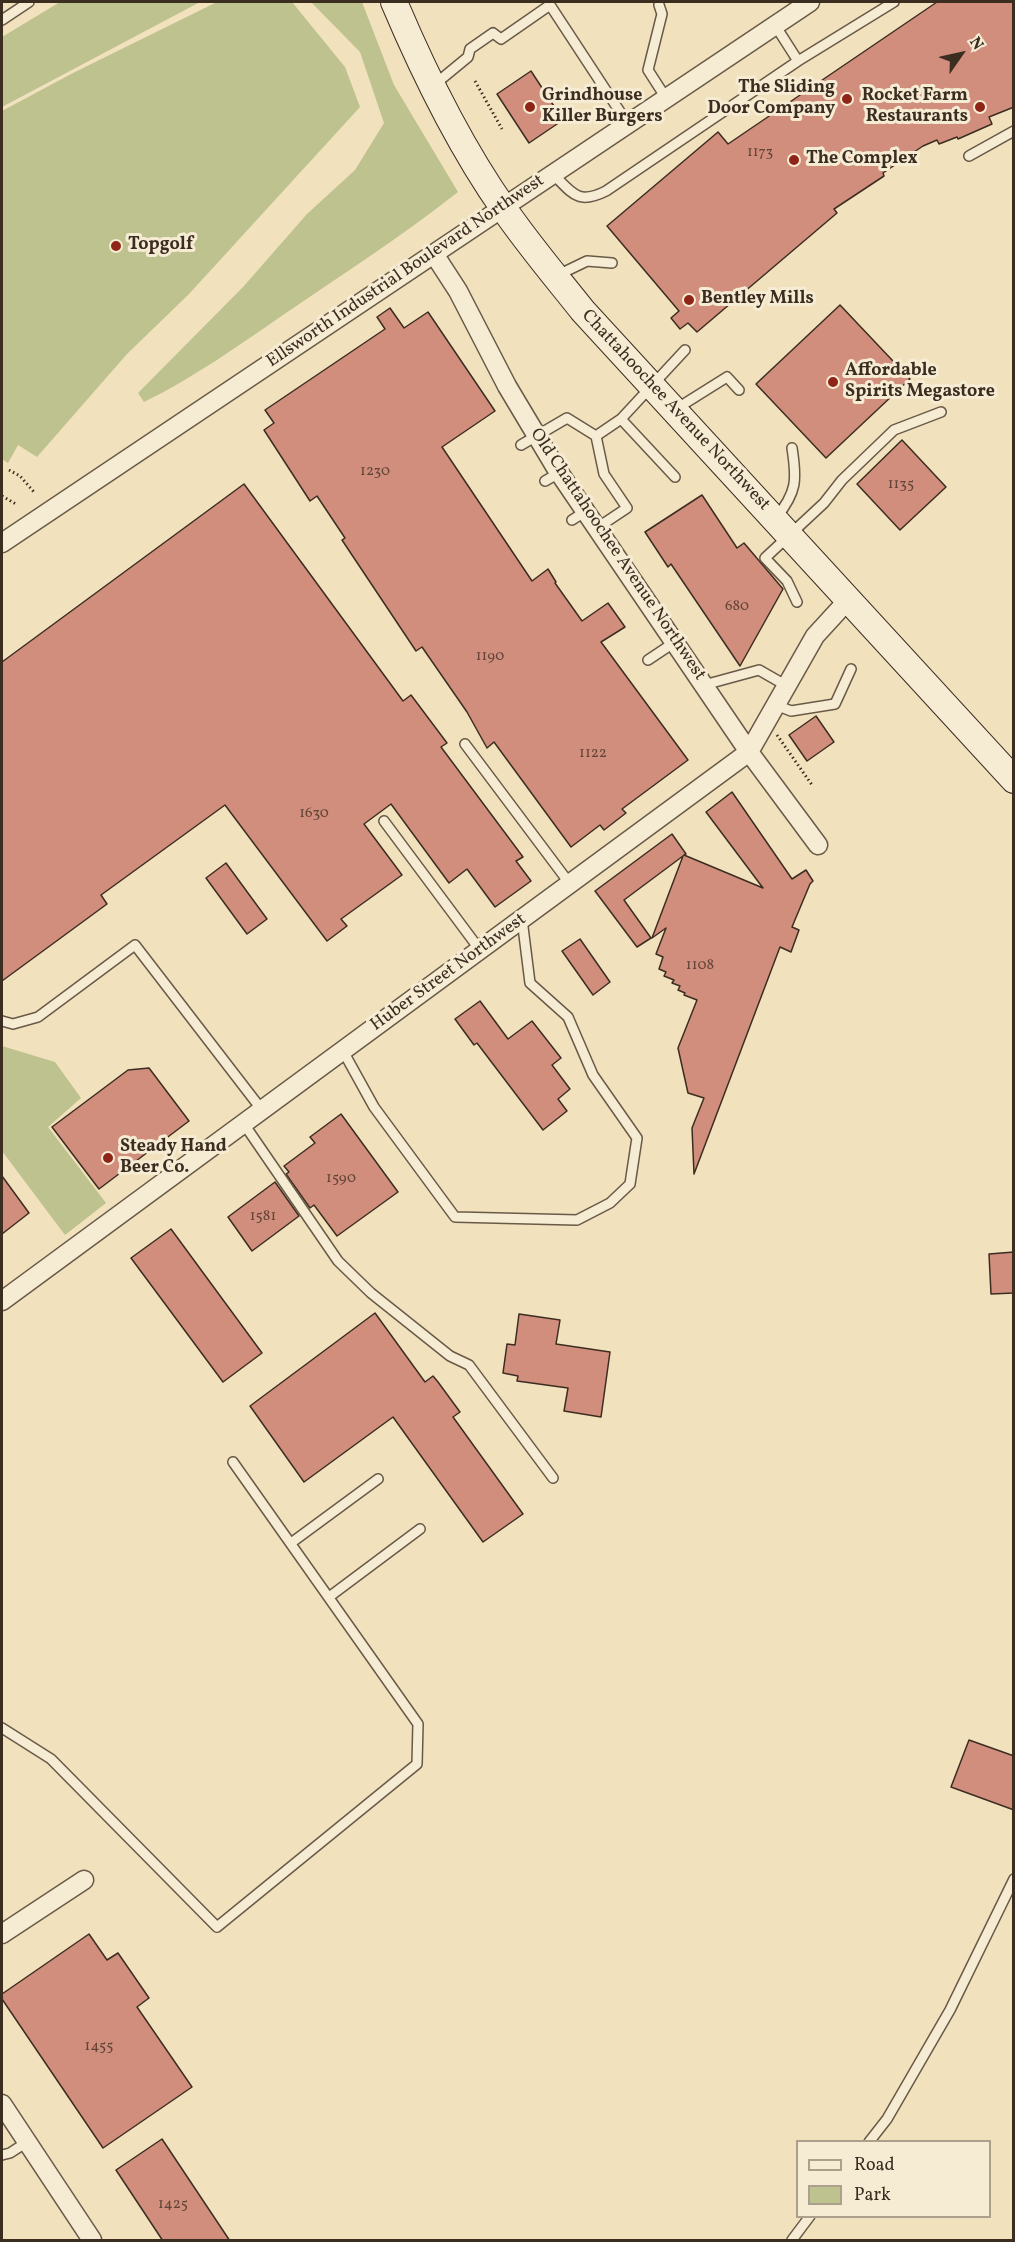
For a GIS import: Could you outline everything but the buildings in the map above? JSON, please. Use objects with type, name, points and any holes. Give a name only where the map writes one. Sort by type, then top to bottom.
[{"type":"street","name":"Chattahoochee Avenue Northwest","points":[[394,2],[413,48],[455,130],[503,207],[555,276],[583,311],[1014,780]]},
{"type":"street","name":"Ellsworth Industrial Boulevard Northwest","points":[[2,543],[810,2]]},
{"type":"street","name":"Old Chattahoochee Avenue Northwest","points":[[434,254],[458,291],[507,386],[537,435],[552,477],[579,516],[597,528],[749,752],[818,845]]},
{"type":"street","name":"Huber Street Northwest","points":[[2,1301],[749,752],[815,636],[848,600]]},
{"type":"street","points":[[2,1934],[84,1880]]},
{"type":"street","points":[[2,2104],[92,2241]]},
{"type":"lane","points":[[2,20],[29,2]]},
{"type":"lane","points":[[553,174],[576,197],[590,199],[606,191],[798,61],[894,2]]},
{"type":"lane","points":[[433,87],[468,57],[470,49],[493,33],[501,39],[550,5],[628,124]]},
{"type":"lane","points":[[659,5],[662,14],[648,70],[666,98]]},
{"type":"lane","points":[[775,25],[798,61]]},
{"type":"lane","points":[[969,156],[1014,131]]},
{"type":"lane","points":[[555,276],[587,261],[612,263]]},
{"type":"lane","points":[[596,436],[621,419],[685,350]]},
{"type":"lane","points":[[674,410],[727,377],[739,390]]},
{"type":"lane","points":[[782,528],[824,503],[842,480],[894,430],[941,412]]},
{"type":"lane","points":[[521,445],[567,418],[596,436],[604,474],[627,508],[597,528]]},
{"type":"lane","points":[[621,419],[675,477]]},
{"type":"lane","points":[[792,448],[796,472],[790,501],[782,528],[765,558],[787,580],[797,602]]},
{"type":"lane","points":[[648,660],[675,642]]},
{"type":"lane","points":[[776,705],[791,711],[835,704],[851,669]]},
{"type":"lane","points":[[704,685],[759,670],[787,686]]},
{"type":"lane","points":[[465,744],[570,884]]},
{"type":"lane","points":[[384,821],[480,950]]},
{"type":"lane","points":[[343,1051],[374,1107],[455,1217],[577,1220],[610,1203],[630,1184],[637,1138],[593,1075],[568,1017],[530,983],[522,919]]},
{"type":"lane","points":[[2,1021],[13,1024],[38,1017],[135,945],[262,1110]]},
{"type":"lane","points":[[244,1124],[338,1261],[371,1293],[450,1356],[469,1365],[553,1478]]},
{"type":"lane","points":[[2,1728],[51,1759],[217,1927],[417,1764],[418,1724],[234,1462]]},
{"type":"lane","points":[[291,1543],[378,1479]]},
{"type":"lane","points":[[329,1597],[420,1529]]},
{"type":"lane","points":[[871,2140],[887,2119],[950,2010],[1014,1879]]},
{"type":"lane","points":[[2,2155],[10,2153],[27,2142]]},
{"type":"lane","points":[[792,2241],[809,2218]]},
{"type":"path","points":[[475,81],[502,129]]},
{"type":"path","points":[[9,470],[20,476],[34,492]]},
{"type":"path","points":[[2,496],[16,504]]},
{"type":"path","points":[[777,735],[812,785]]},
{"type":"green space","points":[[60,2],[200,2],[2,107],[2,37]]},
{"type":"green space","name":"Topgolf","points":[[217,2],[292,2],[345,67],[360,107],[189,294],[127,354],[37,457],[18,445],[8,463],[2,459],[2,111]]},
{"type":"green space","points":[[311,2],[362,2],[394,85],[458,192],[394,240],[232,350],[180,383],[144,402],[138,393],[243,287],[307,214],[355,170],[384,123],[360,52]]},
{"type":"green space","points":[[2,1046],[55,1062],[81,1098],[48,1127],[106,1203],[65,1235],[2,1151]]},
{"type":"place","name":"The Sliding Door Company","points":[[847,99]]},
{"type":"place","name":"Grindhouse Killer Burgers","points":[[530,107]]},
{"type":"place","name":"Rocket Farm Restaurants","points":[[980,107]]},
{"type":"place","name":"The Complex","points":[[794,160]]},
{"type":"place","name":"Topgolf","points":[[116,246]]},
{"type":"place","name":"Bentley Mills","points":[[689,300]]},
{"type":"place","name":"Affordable Spirits Megastore","points":[[833,382]]},
{"type":"place","name":"Steady Hand Beer Co.","points":[[108,1158]]}]
